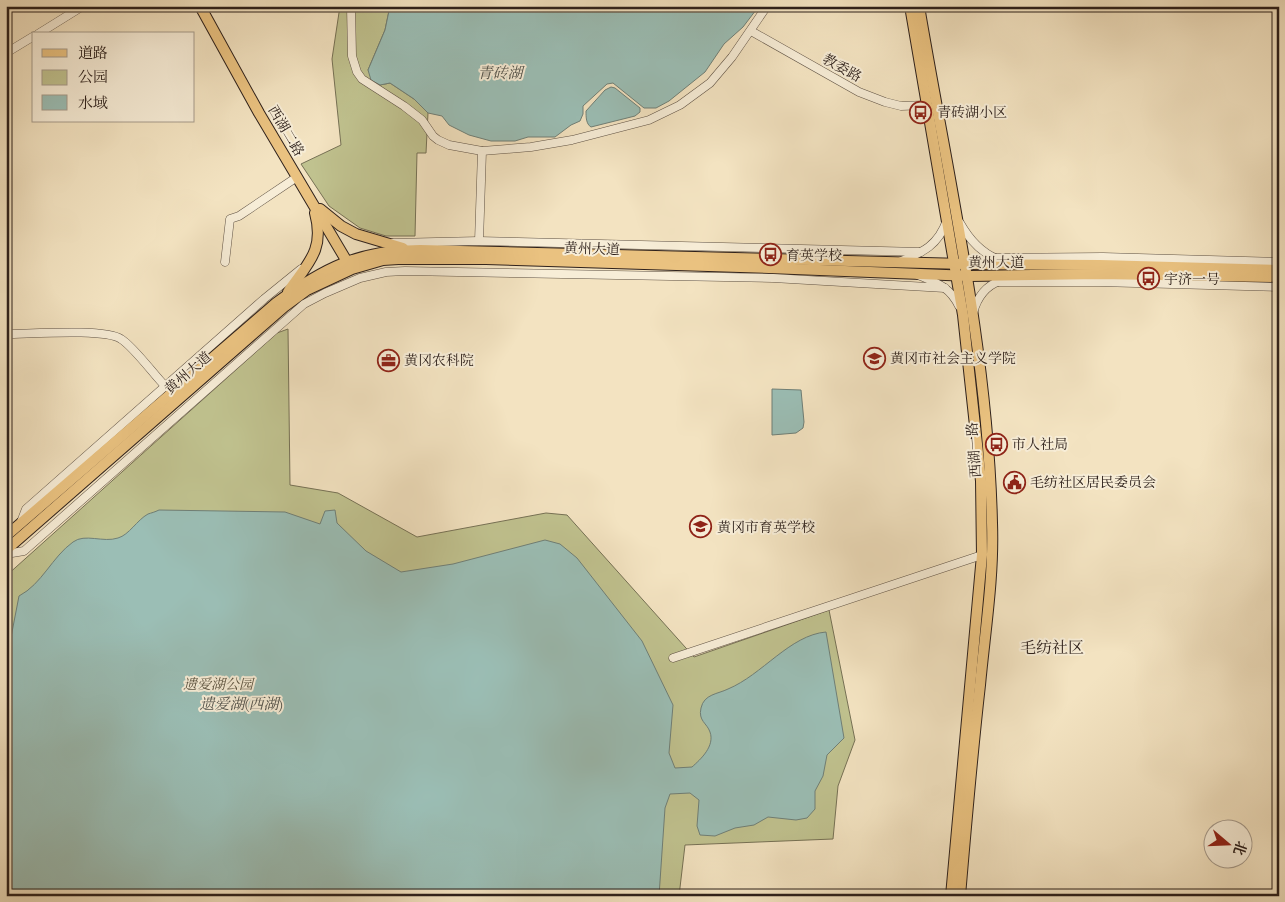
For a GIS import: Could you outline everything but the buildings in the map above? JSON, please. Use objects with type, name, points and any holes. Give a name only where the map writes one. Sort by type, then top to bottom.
[{"type":"main road","name":"西湖二路","points":[[200,6],[224,52],[349,265]]},
{"type":"main road","name":"西湖一路","points":[[910,6],[927,104],[952,216]]},
{"type":"main road","name":"西湖一路","points":[[919,6],[988,440],[992,524],[992,559],[960,896]]},
{"type":"main road","points":[[312,202],[341,226],[356,234],[408,250]]},
{"type":"main road","points":[[284,297],[316,250],[319,239],[318,226],[312,202]]},
{"type":"main road","name":"黄州大道","points":[[6,536],[284,297],[308,280],[381,253],[408,250],[1279,270]]},
{"type":"main road","name":"黄州大道","points":[[6,550],[284,307],[307,290],[349,265],[383,260],[421,258],[759,267],[961,276],[1110,274],[1279,277]]},
{"type":"main road","name":"西湖一路","points":[[951,896],[982,555],[981,480],[968,315]]},
{"type":"main road","points":[[6,525],[21,524]]},
{"type":"street","points":[[41,32],[83,6]]},
{"type":"street","points":[[351,6],[352,56],[357,72],[362,80],[417,115],[438,140],[450,145],[482,151],[532,147],[572,140],[649,120],[680,105],[710,83],[732,57],[767,6]]},
{"type":"street","name":"教委路","points":[[751,31],[859,92],[900,106],[927,104]]},
{"type":"street","points":[[6,53],[32,37]]},
{"type":"street","points":[[479,241],[482,151]]},
{"type":"street","points":[[225,262],[230,219],[239,216],[297,177]]},
{"type":"street","points":[[898,262],[921,252],[937,240],[952,216],[975,245],[994,258],[1011,264]]},
{"type":"street","points":[[384,243],[479,241],[921,252]]},
{"type":"street","points":[[994,258],[1103,257],[1279,262]]},
{"type":"street","points":[[21,524],[26,509],[264,299],[306,265]]},
{"type":"street","points":[[6,554],[24,550],[304,304],[366,276],[405,271],[768,278],[945,288]]},
{"type":"street","points":[[914,274],[945,288],[954,296],[968,315],[988,287],[1012,276]]},
{"type":"street","points":[[996,282],[1108,282],[1279,287]]},
{"type":"street","points":[[6,334],[99,333],[115,335],[122,339],[166,387]]},
{"type":"street","points":[[673,658],[982,555]]},
{"type":"green space","points":[[340,6],[390,6],[385,30],[368,70],[380,85],[390,83],[414,99],[428,113],[426,153],[417,153],[415,236],[386,236],[360,228],[329,206],[301,164],[341,145],[332,59]]},
{"type":"green space","name":"遗爱湖(西湖)","points":[[288,329],[290,485],[338,493],[417,537],[546,513],[567,515],[694,657],[829,610],[855,740],[838,786],[833,839],[685,845],[679,896],[6,896],[6,576],[277,333]]},
{"type":"water","name":"青砖湖","points":[[390,6],[759,6],[743,27],[724,44],[705,72],[669,101],[656,108],[644,108],[613,83],[607,84],[583,106],[583,114],[580,121],[555,137],[528,137],[515,141],[491,141],[469,135],[449,125],[442,116],[428,113],[414,99],[390,83],[380,85],[371,80],[368,70],[385,30]]},
{"type":"water","points":[[611,87],[615,88],[640,108],[640,112],[635,116],[589,126],[586,111],[605,90]]},
{"type":"water","points":[[772,389],[801,390],[804,422],[803,428],[796,433],[772,435]]},
{"type":"water","name":"遗爱湖(西湖)","points":[[159,510],[285,512],[320,524],[325,511],[335,510],[337,523],[366,551],[401,572],[453,564],[545,540],[560,544],[577,558],[642,641],[673,705],[669,753],[675,768],[692,767],[709,747],[711,742],[710,732],[700,712],[703,703],[708,697],[728,689],[753,675],[800,640],[826,632],[844,738],[827,755],[823,776],[815,791],[815,809],[807,818],[796,820],[768,817],[754,825],[735,828],[715,836],[700,835],[697,826],[699,800],[690,793],[670,794],[665,808],[659,896],[6,896],[6,663],[19,596],[41,578],[59,555],[73,542],[83,538],[118,538],[126,534],[148,514]]},
{"type":"place","name":"青砖湖小区","points":[[921,112]]},
{"type":"place","name":"育英学校","points":[[770,255]]},
{"type":"place","name":"宇济一号","points":[[1148,279]]},
{"type":"place","name":"黄冈市社会主义学院","points":[[874,358]]},
{"type":"place","name":"黄冈农科院","points":[[388,360]]},
{"type":"place","name":"市人社局","points":[[996,444]]},
{"type":"place","name":"毛纺社区居民委员会","points":[[1014,482]]},
{"type":"place","name":"黄冈市育英学校","points":[[701,527]]},
{"type":"district","name":"毛纺社区","points":[[1052,647]]},
{"type":"park label","name":"遗爱湖公园","points":[[218,684]]}]
